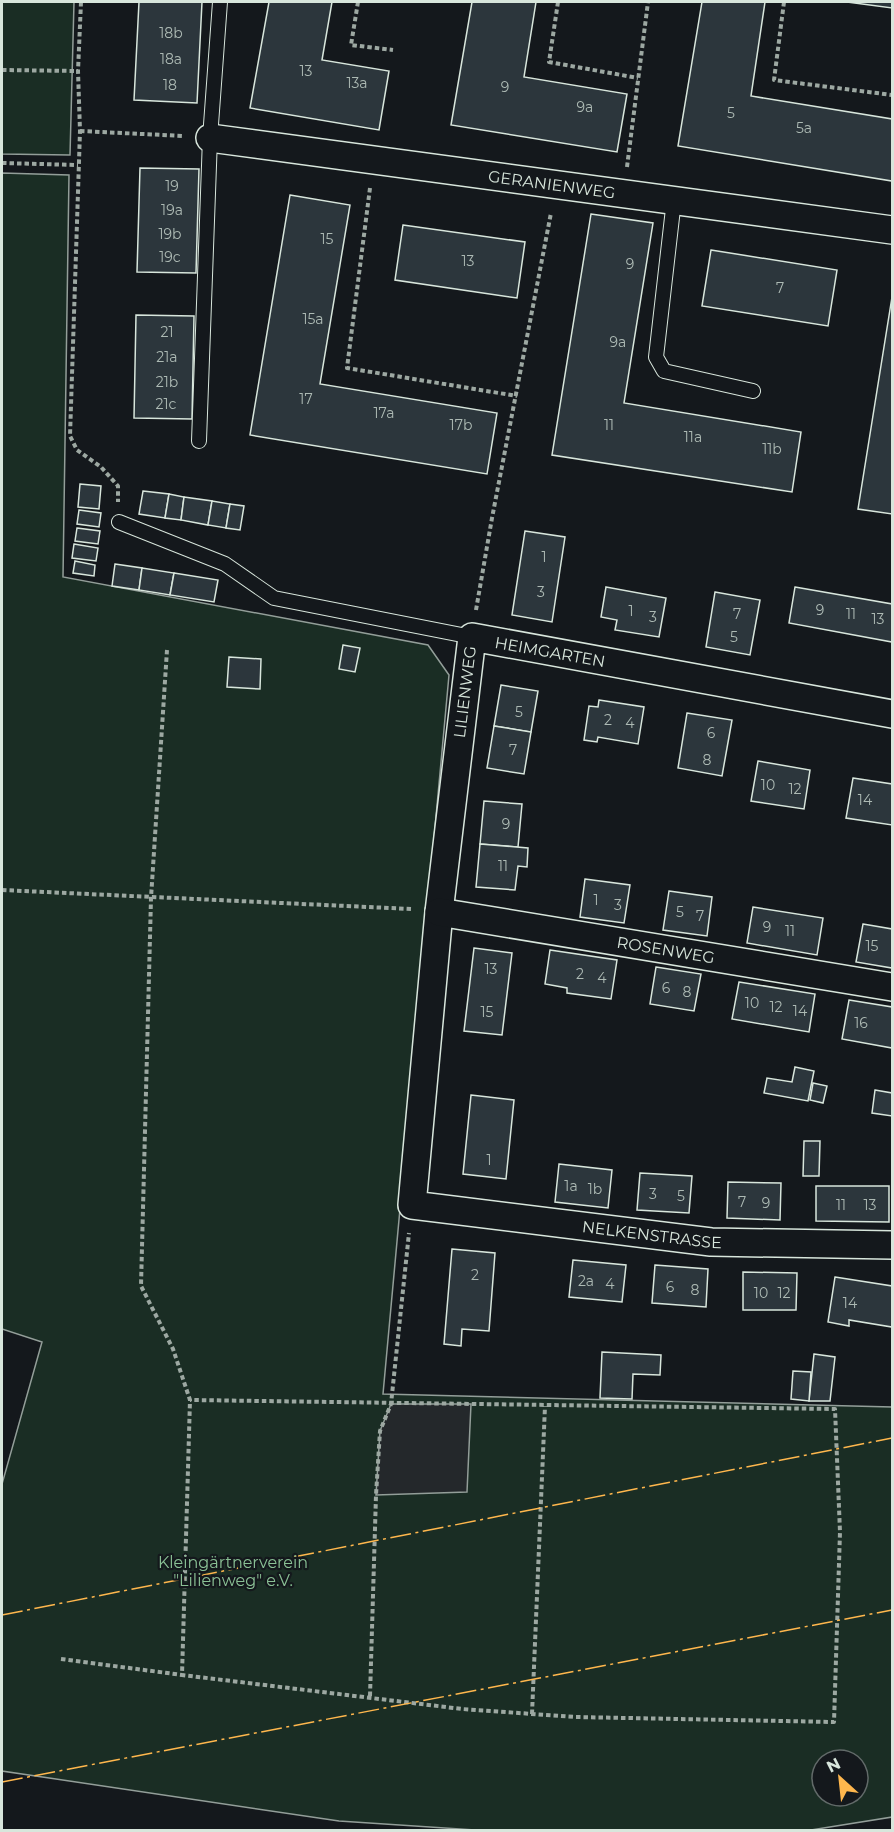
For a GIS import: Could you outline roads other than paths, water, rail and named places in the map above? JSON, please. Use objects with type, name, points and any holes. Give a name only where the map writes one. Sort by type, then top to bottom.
[{"type":"street","name":"GERANIENWEG","points":[[210,138],[892,230]]},
{"type":"street","name":"HEIMGARTEN","points":[[472,637],[892,714]]},
{"type":"street","name":"LILIENWEG","points":[[412,1205],[439,912],[472,637]]},
{"type":"street","name":"ROSENWEG","points":[[439,912],[892,987]]},
{"type":"street","name":"NELKENSTRASSE","points":[[412,1205],[711,1242],[892,1245]]},
{"type":"lane","points":[[199,441],[210,138],[220,2]]},
{"type":"lane","points":[[674,200],[656,357],[664,372],[753,391]]},
{"type":"lane","name":"HEIMGARTEN","points":[[119,522],[225,564],[274,598],[472,637]]},
{"type":"park label","name":"Kleingärtnerverein \"Lilienweg\" e.V.","points":[[233,1571]]}]
